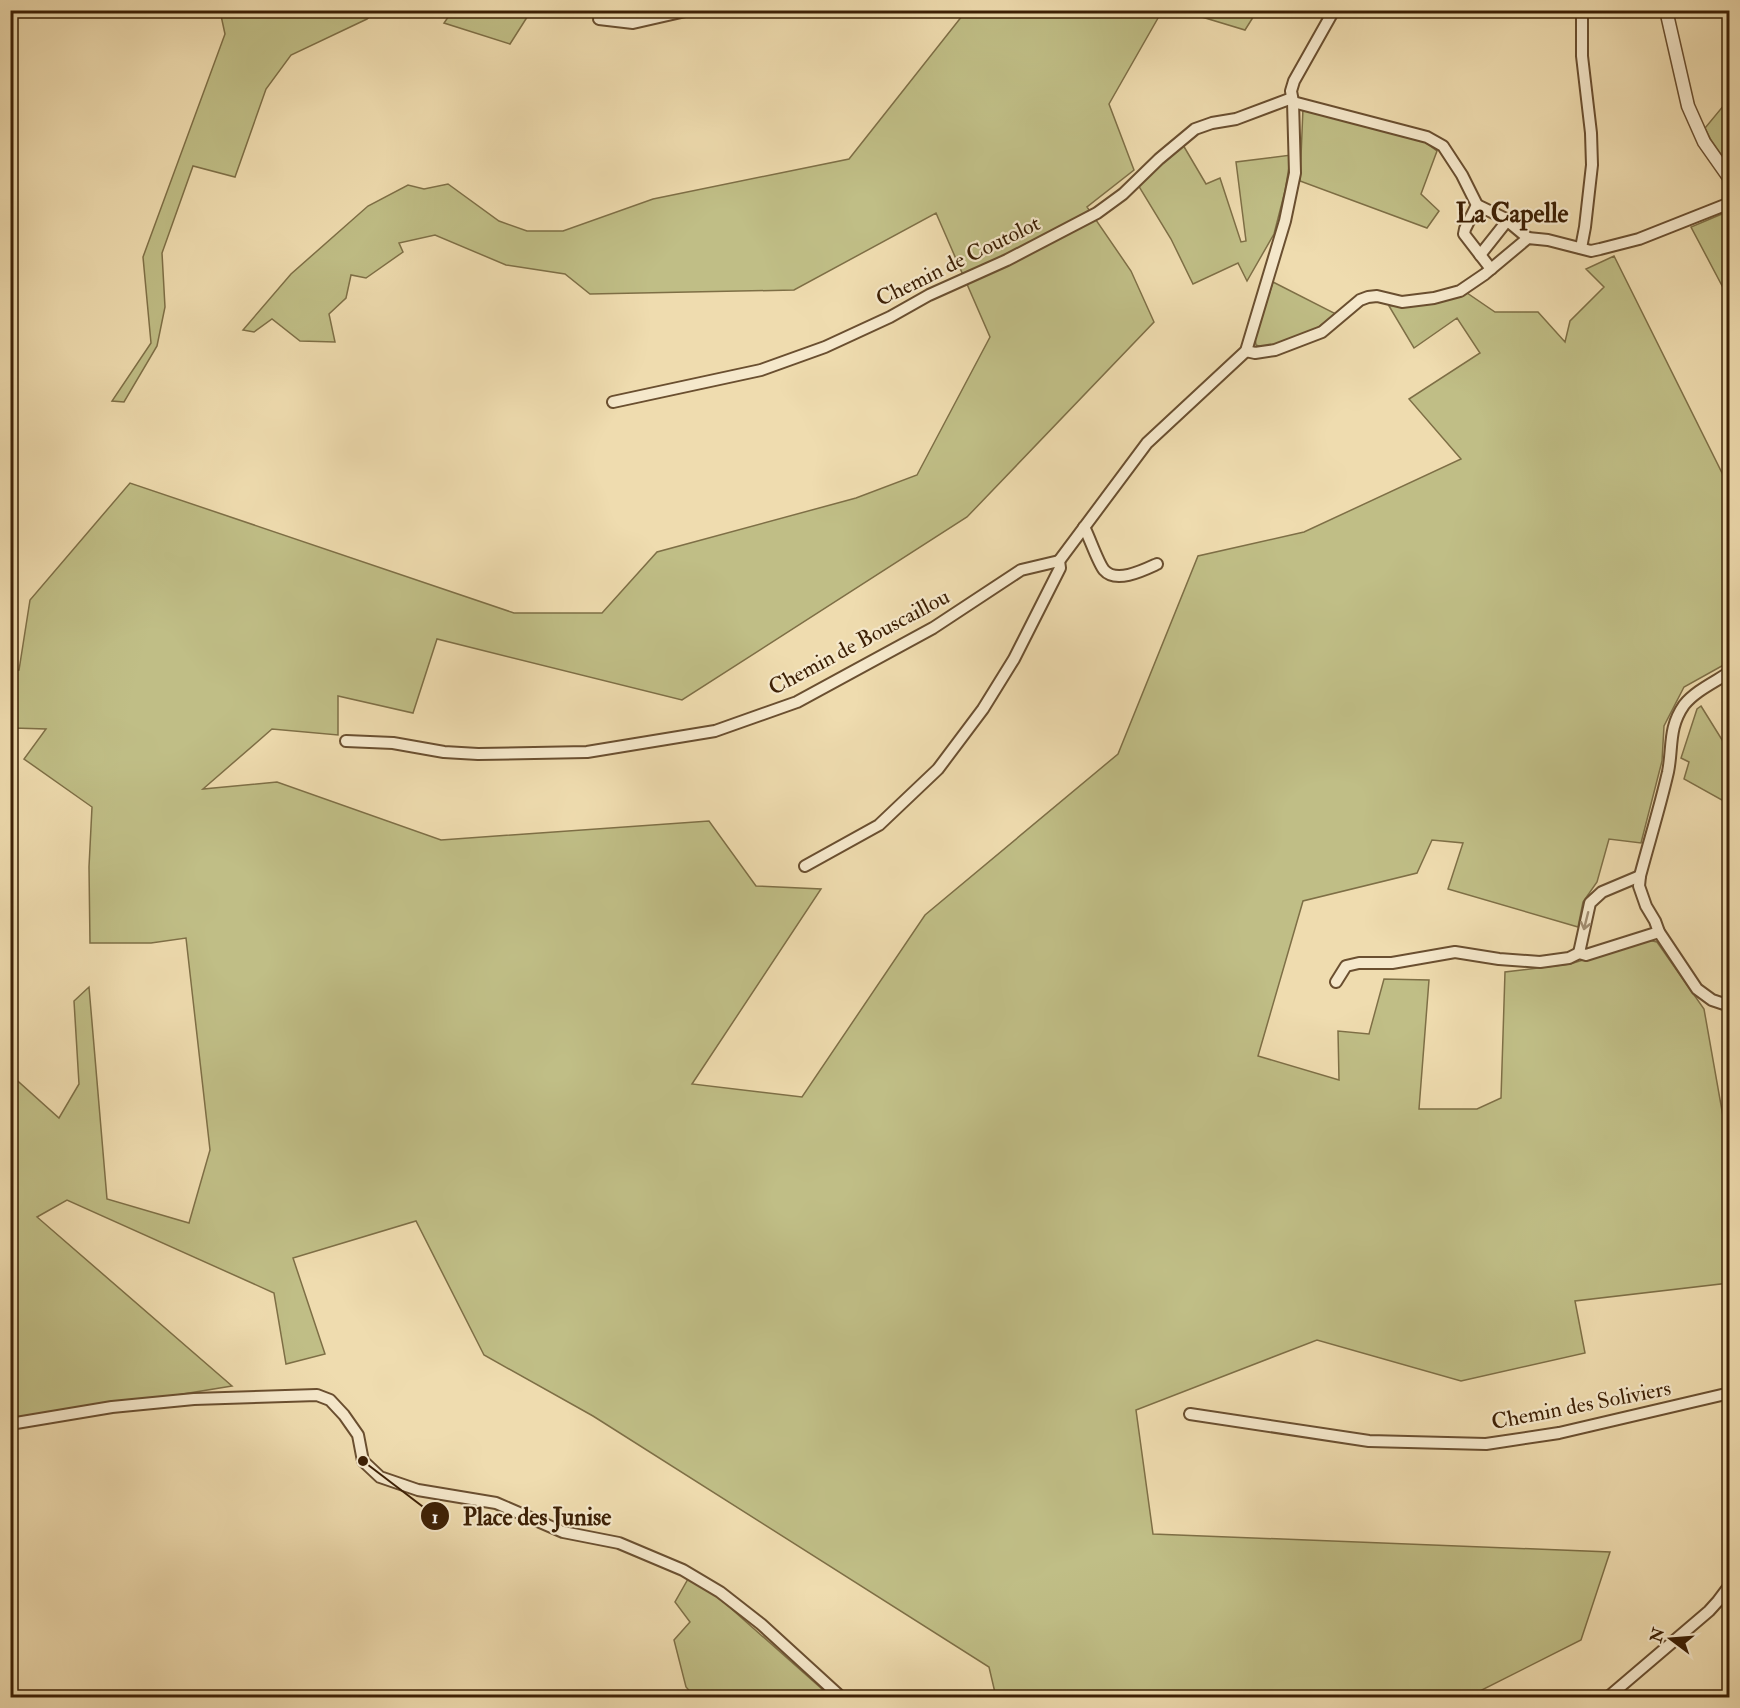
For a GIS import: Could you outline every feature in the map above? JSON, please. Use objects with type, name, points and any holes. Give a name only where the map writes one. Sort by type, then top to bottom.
[{"type":"street","points":[[598,19],[633,23],[690,10]]},
{"type":"street","points":[[805,866],[879,825],[938,768],[983,709],[1014,659],[1060,568],[1059,561],[1084,527],[1147,443],[1246,351],[1285,221],[1293,182],[1293,100],[1291,91],[1294,81],[1334,10]]},
{"type":"street","points":[[1581,248],[1592,165],[1591,133],[1582,56],[1582,10]]},
{"type":"street","points":[[1666,10],[1688,106],[1704,142],[1730,179]]},
{"type":"street","points":[[1293,100],[1427,137],[1443,146],[1462,175],[1477,205],[1507,221],[1528,238],[1548,240],[1591,251],[1639,239],[1730,203]]},
{"type":"street","name":"Chemin de Coutolot","points":[[613,402],[761,370],[825,347],[1007,260],[1097,213],[1123,194],[1159,159],[1195,129],[1212,123],[1236,119],[1293,100]]},
{"type":"street","points":[[1477,205],[1464,234],[1491,269]]},
{"type":"street","points":[[1480,255],[1507,221]]},
{"type":"street","points":[[1246,351],[1255,353],[1275,350],[1322,332],[1360,300],[1368,297],[1377,296],[1402,302],[1434,298],[1460,291],[1528,238]]},
{"type":"street","points":[[1084,527],[1104,570],[1111,574],[1125,576],[1157,564]]},
{"type":"street","name":"Chemin de Bouscaillou","points":[[346,741],[393,743],[444,752],[478,754],[587,752],[715,732],[797,702],[933,628],[1021,570],[1059,561]]},
{"type":"street","points":[[1730,672],[1685,704],[1676,721],[1671,733],[1668,771],[1640,876],[1640,886],[1646,906],[1659,932],[1697,989],[1712,1000],[1730,1006]]},
{"type":"street","points":[[1579,953],[1590,903],[1602,892],[1640,876]]},
{"type":"street","points":[[1336,982],[1346,966],[1359,963],[1392,963],[1455,952],[1516,962],[1540,962],[1569,958],[1579,953],[1586,955],[1659,932]]},
{"type":"street","name":"Chemin des Soliviers","points":[[1190,1414],[1369,1442],[1486,1444],[1558,1432],[1730,1393]]},
{"type":"street","points":[[10,1424],[112,1407],[195,1399],[316,1395],[330,1400],[344,1415],[358,1435],[363,1461],[380,1477],[418,1490],[496,1503],[563,1532],[619,1543],[683,1570],[720,1592],[761,1624],[843,1698]]},
{"type":"street","points":[[1607,1698],[1709,1611],[1730,1585]]},
{"type":"shaded area","points":[[299,10],[300,13],[307,10],[376,11],[367,19],[291,55],[266,89],[235,177],[193,166],[162,253],[165,307],[157,346],[124,402],[112,401],[151,343],[143,257],[225,34],[220,11]]},
{"type":"shaded area","points":[[453,10],[531,11],[510,44],[444,23]]},
{"type":"shaded area","points":[[966,11],[1162,11],[1109,104],[1134,170],[1087,207],[1131,271],[1154,322],[967,517],[682,700],[437,639],[413,713],[338,696],[338,735],[272,729],[203,789],[277,782],[441,840],[709,821],[756,886],[821,889],[692,1084],[802,1097],[925,915],[1118,754],[1198,556],[1304,532],[1461,459],[1409,399],[1480,353],[1457,318],[1414,348],[1389,306],[1467,293],[1495,312],[1538,312],[1565,342],[1570,321],[1604,287],[1586,269],[1614,256],[1729,487],[1729,662],[1684,687],[1664,726],[1662,761],[1641,843],[1609,839],[1597,882],[1583,902],[1578,927],[1448,889],[1463,843],[1432,840],[1417,873],[1303,901],[1258,1056],[1339,1080],[1338,1031],[1369,1034],[1384,979],[1429,980],[1419,1109],[1477,1109],[1501,1098],[1505,972],[1570,964],[1648,940],[1657,942],[1704,1009],[1727,1139],[1729,1139],[1729,1283],[1575,1301],[1585,1353],[1461,1381],[1317,1340],[1136,1410],[1153,1534],[1610,1552],[1581,1640],[1468,1697],[996,1697],[989,1667],[593,1416],[484,1355],[416,1221],[293,1258],[325,1354],[286,1364],[274,1293],[67,1200],[37,1217],[232,1386],[11,1422],[11,1075],[59,1118],[79,1084],[74,1001],[89,987],[107,1199],[189,1223],[210,1150],[186,938],[151,943],[90,943],[89,867],[92,807],[24,759],[46,729],[13,728],[11,731],[11,670],[19,670],[30,600],[130,483],[514,613],[602,613],[657,552],[856,498],[917,475],[990,337],[936,213],[794,290],[590,294],[565,274],[506,265],[435,235],[399,243],[403,252],[366,278],[351,275],[346,298],[329,314],[335,342],[300,341],[272,319],[254,332],[243,330],[291,274],[368,206],[408,185],[424,189],[448,184],[499,221],[527,231],[563,231],[653,199],[849,159]]},
{"type":"shaded area","points":[[1182,11],[1257,11],[1245,30]]},
{"type":"shaded area","points":[[1729,99],[1729,166],[1705,128]]},
{"type":"shaded area","points":[[1303,108],[1422,140],[1437,151],[1421,194],[1439,211],[1427,228],[1300,181]]},
{"type":"shaded area","points":[[1183,145],[1206,184],[1220,178],[1241,242],[1246,241],[1236,162],[1291,155],[1274,234],[1247,281],[1238,263],[1193,284],[1171,239],[1138,185]]},
{"type":"shaded area","points":[[1730,211],[1729,299],[1691,227]]},
{"type":"shaded area","points":[[1273,282],[1336,314],[1315,329],[1292,339],[1275,345],[1256,345],[1255,338]]},
{"type":"shaded area","points":[[1701,706],[1729,751],[1729,804],[1684,779],[1689,762],[1681,758],[1697,709]]},
{"type":"shaded area","points":[[688,1579],[717,1596],[831,1697],[695,1697],[686,1687],[674,1640],[690,1622],[675,1602]]},
{"type":"place","name":"Place des Junise","points":[[363,1461]]},
{"type":"district","name":"La Capelle","points":[[1512,214]]}]
